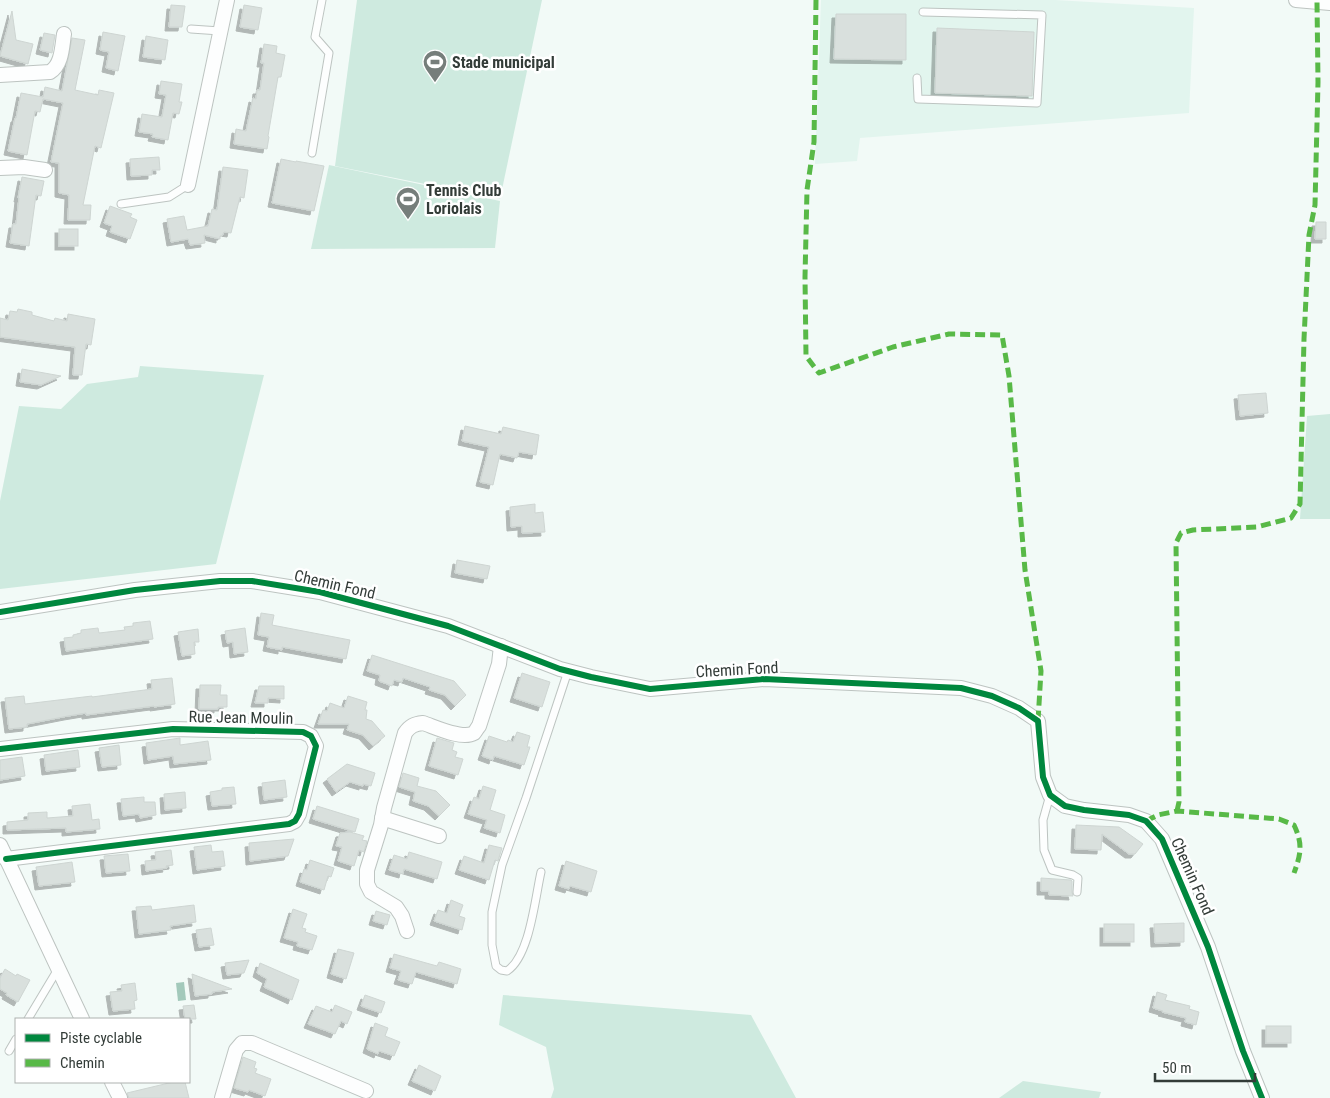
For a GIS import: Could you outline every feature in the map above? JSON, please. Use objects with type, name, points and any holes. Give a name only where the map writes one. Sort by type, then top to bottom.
[{"type":"street","points":[[188,185],[227,0]]},
{"type":"street","points":[[1296,0],[1330,3]]},
{"type":"street","points":[[0,75],[50,72],[58,63],[64,34]]},
{"type":"street","points":[[0,168],[24,167],[45,170]]},
{"type":"street","name":"Chemin Fond","points":[[0,612],[135,590],[220,581],[252,581],[320,592],[448,626],[568,672],[650,688],[764,679],[961,688],[992,696],[1020,708],[1038,721],[1043,776],[1050,795],[1064,806],[1128,815],[1146,822],[1162,839],[1208,947],[1243,1052],[1262,1098]]},
{"type":"street","points":[[407,931],[402,916],[396,907],[371,892],[366,884],[367,870],[406,733],[416,723],[423,723],[460,735],[475,732],[479,726],[499,664],[501,646]]},
{"type":"street","name":"Rue Jean Moulin","points":[[0,749],[173,730],[303,732],[311,736],[316,746],[298,814],[295,821],[289,824],[2,850]]},
{"type":"street","points":[[382,818],[439,836]]},
{"type":"street","points":[[2,850],[82,1018]]},
{"type":"street","points":[[222,1098],[236,1050],[242,1043],[252,1043],[366,1091]]},
{"type":"street","points":[[112,1083],[120,1098]]},
{"type":"lane","points":[[312,153],[329,53],[316,37],[322,0]]},
{"type":"lane","points":[[917,78],[918,99],[1037,103],[1042,14],[923,12]]},
{"type":"lane","points":[[191,29],[220,31]]},
{"type":"lane","points":[[121,204],[169,198],[188,185]]},
{"type":"lane","points":[[541,872],[529,930],[517,960],[507,971],[501,970],[496,966],[492,944],[492,912],[502,865],[568,672]]},
{"type":"lane","points":[[1050,795],[1043,820],[1044,850],[1052,870],[1078,878],[1078,892]]},
{"type":"lane","points":[[29,1018],[58,969]]},
{"type":"lane","points":[[9,1051],[15,1040]]},
{"type":"shaded area","name":"Stade municipal","points":[[357,0],[542,0],[500,199],[335,166]]},
{"type":"shaded area","points":[[821,0],[1055,0],[1194,8],[1189,113],[860,138],[857,161],[815,164]]},
{"type":"shaded area","name":"Tennis Club Loriolais","points":[[329,165],[500,201],[495,248],[311,249]]},
{"type":"shaded area","points":[[140,366],[264,375],[216,564],[0,589],[0,501],[19,406],[61,409],[87,384],[138,377]]},
{"type":"shaded area","points":[[1330,414],[1330,519],[1300,519],[1307,416]]},
{"type":"shaded area","points":[[184,982],[186,1000],[178,1001],[176,983]]},
{"type":"shaded area","points":[[503,995],[751,1015],[796,1098],[551,1098],[554,1089],[546,1047],[499,1025]]},
{"type":"shaded area","points":[[1023,1081],[1101,1092],[1099,1098],[999,1098]]},
{"type":"building","points":[[171,5],[185,6],[182,27],[169,27]]},
{"type":"building","points":[[244,5],[262,8],[258,30],[240,27]]},
{"type":"building","points":[[12,11],[16,40],[33,44],[28,64],[0,56]]},
{"type":"building","points":[[836,14],[906,14],[906,60],[834,59]]},
{"type":"building","points":[[937,28],[1034,32],[1032,96],[935,93]]},
{"type":"building","points":[[103,32],[125,36],[118,71],[106,68],[109,52],[100,50]]},
{"type":"building","points":[[44,33],[55,35],[52,53],[40,50]]},
{"type":"building","points":[[146,36],[168,40],[165,60],[143,57]]},
{"type":"building","points":[[72,38],[85,40],[75,90],[98,95],[99,90],[114,93],[101,148],[95,146],[83,205],[91,205],[90,220],[68,220],[69,195],[59,193],[59,163],[51,162],[63,103],[43,99],[40,112],[35,111],[27,155],[8,151],[21,93],[43,97],[45,87],[62,91]]},
{"type":"building","points":[[264,44],[277,46],[276,53],[285,55],[281,77],[278,77],[267,149],[234,144],[236,129],[246,131],[253,98],[256,99],[257,90],[260,90],[264,63],[261,63]]},
{"type":"building","points":[[161,81],[182,84],[179,102],[182,102],[179,114],[173,113],[168,140],[152,137],[153,134],[139,132],[142,114],[162,117],[166,95],[159,94]]},
{"type":"building","points":[[159,157],[160,170],[152,170],[152,175],[131,176],[130,159]]},
{"type":"building","points":[[281,159],[324,166],[314,211],[272,203]]},
{"type":"building","points":[[223,167],[248,170],[244,198],[240,197],[231,233],[224,232],[220,239],[204,235],[205,243],[190,245],[188,239],[171,242],[167,219],[184,216],[187,230],[208,226],[212,209],[217,210]]},
{"type":"building","points":[[22,177],[44,181],[41,196],[36,195],[29,246],[10,243],[13,224],[16,224]]},
{"type":"building","points":[[110,206],[132,214],[130,217],[137,220],[130,239],[110,232],[112,226],[104,223]]},
{"type":"building","points":[[1316,222],[1326,222],[1326,239],[1315,239]]},
{"type":"building","points":[[59,229],[78,229],[78,246],[59,246]]},
{"type":"building","points":[[18,309],[32,312],[32,315],[54,321],[55,318],[67,321],[68,314],[95,319],[91,345],[86,344],[82,375],[73,375],[75,347],[0,337],[0,318],[8,320],[10,311],[17,312]]},
{"type":"building","points":[[22,369],[61,376],[41,385],[20,382]]},
{"type":"building","points":[[1266,393],[1268,413],[1240,416],[1238,395]]},
{"type":"building","points":[[465,426],[501,434],[503,427],[539,435],[536,455],[519,452],[517,458],[500,454],[493,485],[480,482],[489,447],[462,441]]},
{"type":"building","points":[[535,504],[535,513],[543,512],[545,532],[522,533],[522,526],[511,527],[510,507]]},
{"type":"building","points":[[457,560],[490,566],[487,579],[455,573]]},
{"type":"building","points":[[261,613],[274,615],[272,625],[350,640],[346,659],[282,647],[282,650],[267,647],[269,637],[258,635]]},
{"type":"building","points":[[150,621],[153,639],[66,651],[64,638],[73,637],[73,635],[81,633],[81,630],[98,628],[99,633],[125,630],[124,627],[133,626],[133,623]]},
{"type":"building","points":[[245,628],[248,652],[234,654],[233,642],[227,643],[225,631]]},
{"type":"building","points":[[198,629],[199,642],[194,642],[195,654],[182,656],[178,632]]},
{"type":"building","points":[[372,655],[454,681],[466,695],[455,706],[445,695],[429,690],[430,687],[403,678],[402,682],[394,680],[392,686],[379,681],[380,675],[367,671]]},
{"type":"building","points":[[522,673],[550,682],[542,707],[514,698]]},
{"type":"building","points":[[172,678],[175,704],[86,715],[86,713],[27,724],[27,727],[9,729],[5,698],[24,696],[25,704],[92,697],[152,689],[151,680]]},
{"type":"building","points":[[200,685],[221,685],[220,695],[227,695],[227,707],[199,709]]},
{"type":"building","points":[[259,686],[284,686],[284,699],[268,698],[268,703],[255,703]]},
{"type":"building","points":[[348,696],[367,702],[365,710],[367,710],[366,719],[372,721],[385,736],[373,746],[363,735],[347,730],[349,724],[318,724],[323,710],[327,711],[330,703],[344,708]]},
{"type":"building","points":[[517,732],[530,736],[527,747],[530,747],[524,765],[494,756],[493,760],[482,756],[489,736],[513,742]]},
{"type":"building","points":[[180,738],[180,745],[208,741],[211,760],[174,764],[173,756],[148,760],[146,743]]},
{"type":"building","points":[[437,738],[454,743],[452,750],[457,752],[455,757],[463,759],[458,775],[429,766]]},
{"type":"building","points":[[119,745],[121,765],[102,767],[99,748]]},
{"type":"building","points":[[78,750],[80,767],[46,771],[44,755]]},
{"type":"building","points":[[22,757],[25,776],[0,780],[0,760]]},
{"type":"building","points":[[347,764],[375,773],[371,786],[350,782],[336,792],[327,779]]},
{"type":"building","points":[[403,773],[419,778],[417,786],[436,791],[450,805],[439,816],[428,806],[413,801],[415,792],[399,787]]},
{"type":"building","points":[[285,780],[287,797],[264,800],[262,783]]},
{"type":"building","points":[[483,786],[496,790],[490,810],[505,815],[500,833],[484,828],[487,820],[468,814],[474,797],[479,799]]},
{"type":"building","points":[[234,787],[236,804],[212,806],[210,792]]},
{"type":"building","points":[[185,792],[186,808],[165,810],[164,794]]},
{"type":"building","points":[[144,797],[144,802],[155,802],[156,815],[140,818],[139,814],[123,816],[121,799]]},
{"type":"building","points":[[90,804],[92,820],[99,819],[100,829],[66,832],[66,828],[7,830],[7,822],[28,820],[28,813],[47,812],[47,818],[73,816],[72,806]]},
{"type":"building","points":[[317,806],[359,819],[355,832],[313,819]]},
{"type":"building","points":[[1076,825],[1119,827],[1143,844],[1135,854],[1129,854],[1102,834],[1101,850],[1075,849]]},
{"type":"building","points":[[350,832],[364,836],[362,840],[367,841],[364,852],[359,850],[354,866],[338,861],[342,847],[336,846],[340,833]]},
{"type":"building","points":[[294,839],[288,856],[250,861],[249,843]]},
{"type":"building","points":[[211,845],[212,852],[223,851],[225,866],[197,870],[194,847]]},
{"type":"building","points":[[489,845],[502,848],[498,861],[495,860],[489,880],[459,870],[464,856],[484,863]]},
{"type":"building","points":[[171,850],[173,865],[166,866],[167,868],[146,871],[145,861],[156,860],[155,852]]},
{"type":"building","points":[[409,852],[442,862],[437,879],[404,869],[403,874],[389,870],[394,855],[407,859]]},
{"type":"building","points":[[128,854],[130,871],[106,873],[104,856]]},
{"type":"building","points":[[310,860],[334,868],[331,877],[328,876],[324,890],[300,882],[304,869],[307,870]]},
{"type":"building","points":[[566,861],[597,871],[591,892],[570,886],[569,889],[559,886]]},
{"type":"building","points":[[72,862],[75,882],[39,886],[36,867]]},
{"type":"building","points":[[1041,878],[1071,880],[1073,896],[1049,895],[1049,891],[1041,891]]},
{"type":"building","points":[[451,900],[463,905],[459,916],[465,918],[462,930],[434,921],[438,910],[447,913]]},
{"type":"building","points":[[194,905],[196,922],[170,926],[171,930],[139,934],[136,907],[151,906],[152,910]]},
{"type":"building","points":[[293,909],[307,914],[302,928],[306,929],[305,932],[317,936],[312,950],[297,946],[298,942],[284,938]]},
{"type":"building","points":[[376,911],[390,915],[387,925],[373,921]]},
{"type":"building","points":[[1184,923],[1184,942],[1155,943],[1154,924]]},
{"type":"building","points":[[1104,924],[1134,924],[1134,942],[1104,942]]},
{"type":"building","points":[[211,928],[214,945],[199,947],[196,930]]},
{"type":"building","points":[[338,949],[354,953],[346,979],[331,974]]},
{"type":"building","points":[[394,954],[437,966],[439,962],[461,969],[457,984],[416,972],[412,984],[398,980],[401,971],[390,968]]},
{"type":"building","points":[[249,960],[244,973],[227,975],[225,963]]},
{"type":"building","points":[[260,963],[299,980],[292,1000],[264,987],[267,979],[257,973]]},
{"type":"building","points":[[5,969],[16,976],[17,974],[30,980],[18,1002],[0,989],[0,978]]},
{"type":"building","points":[[192,974],[232,989],[195,996]]},
{"type":"building","points":[[135,983],[137,1000],[134,1001],[135,1009],[113,1011],[110,992],[122,991],[121,985]]},
{"type":"building","points":[[1157,992],[1167,995],[1165,1000],[1190,1006],[1189,1009],[1199,1012],[1196,1025],[1185,1022],[1186,1018],[1153,1008]]},
{"type":"building","points":[[365,995],[385,1002],[381,1013],[361,1006]]},
{"type":"building","points":[[194,1005],[196,1019],[185,1018],[183,1006]]},
{"type":"building","points":[[335,1005],[352,1012],[347,1024],[341,1021],[335,1034],[308,1024],[316,1006],[332,1012]]},
{"type":"building","points":[[375,1023],[388,1028],[385,1036],[400,1042],[394,1056],[379,1051],[378,1054],[367,1049]]},
{"type":"building","points":[[1266,1026],[1291,1026],[1291,1043],[1266,1043]]},
{"type":"building","points":[[243,1057],[256,1062],[254,1068],[257,1069],[255,1073],[271,1079],[265,1096],[249,1090],[248,1092],[234,1088]]},
{"type":"building","points":[[419,1065],[441,1076],[435,1091],[412,1081]]},
{"type":"building","points":[[169,1083],[185,1083],[189,1098],[129,1098],[127,1093]]},
{"type":"marked path","points":[[816,0],[814,142],[807,190],[806,356],[819,373],[893,347],[949,334],[1002,335],[1009,376],[1025,570],[1041,671],[1038,721]]},
{"type":"marked path","points":[[1177,811],[1179,802],[1176,543],[1181,533],[1193,530],[1257,527],[1291,518],[1300,504],[1304,339],[1309,235],[1315,205],[1318,82],[1317,2]]},
{"type":"marked path","points":[[1146,821],[1158,815],[1177,811],[1279,819],[1294,825],[1299,838],[1299,854],[1294,873]]},
{"type":"cycle path","points":[[0,612],[135,590],[220,581],[252,581],[320,592],[448,626],[560,669],[650,689],[764,679],[961,688],[992,696],[1019,708],[1038,721],[1043,777],[1050,795],[1065,806],[1129,815],[1146,821],[1162,839],[1208,947],[1243,1051],[1262,1098]]},
{"type":"cycle path","points":[[0,749],[173,729],[303,732],[311,736],[316,746],[299,814],[295,821],[289,824],[6,859]]},
{"type":"place","name":"Stade municipal","points":[[435,83]]},
{"type":"place","name":"Tennis Club Loriolais","points":[[408,220]]}]
